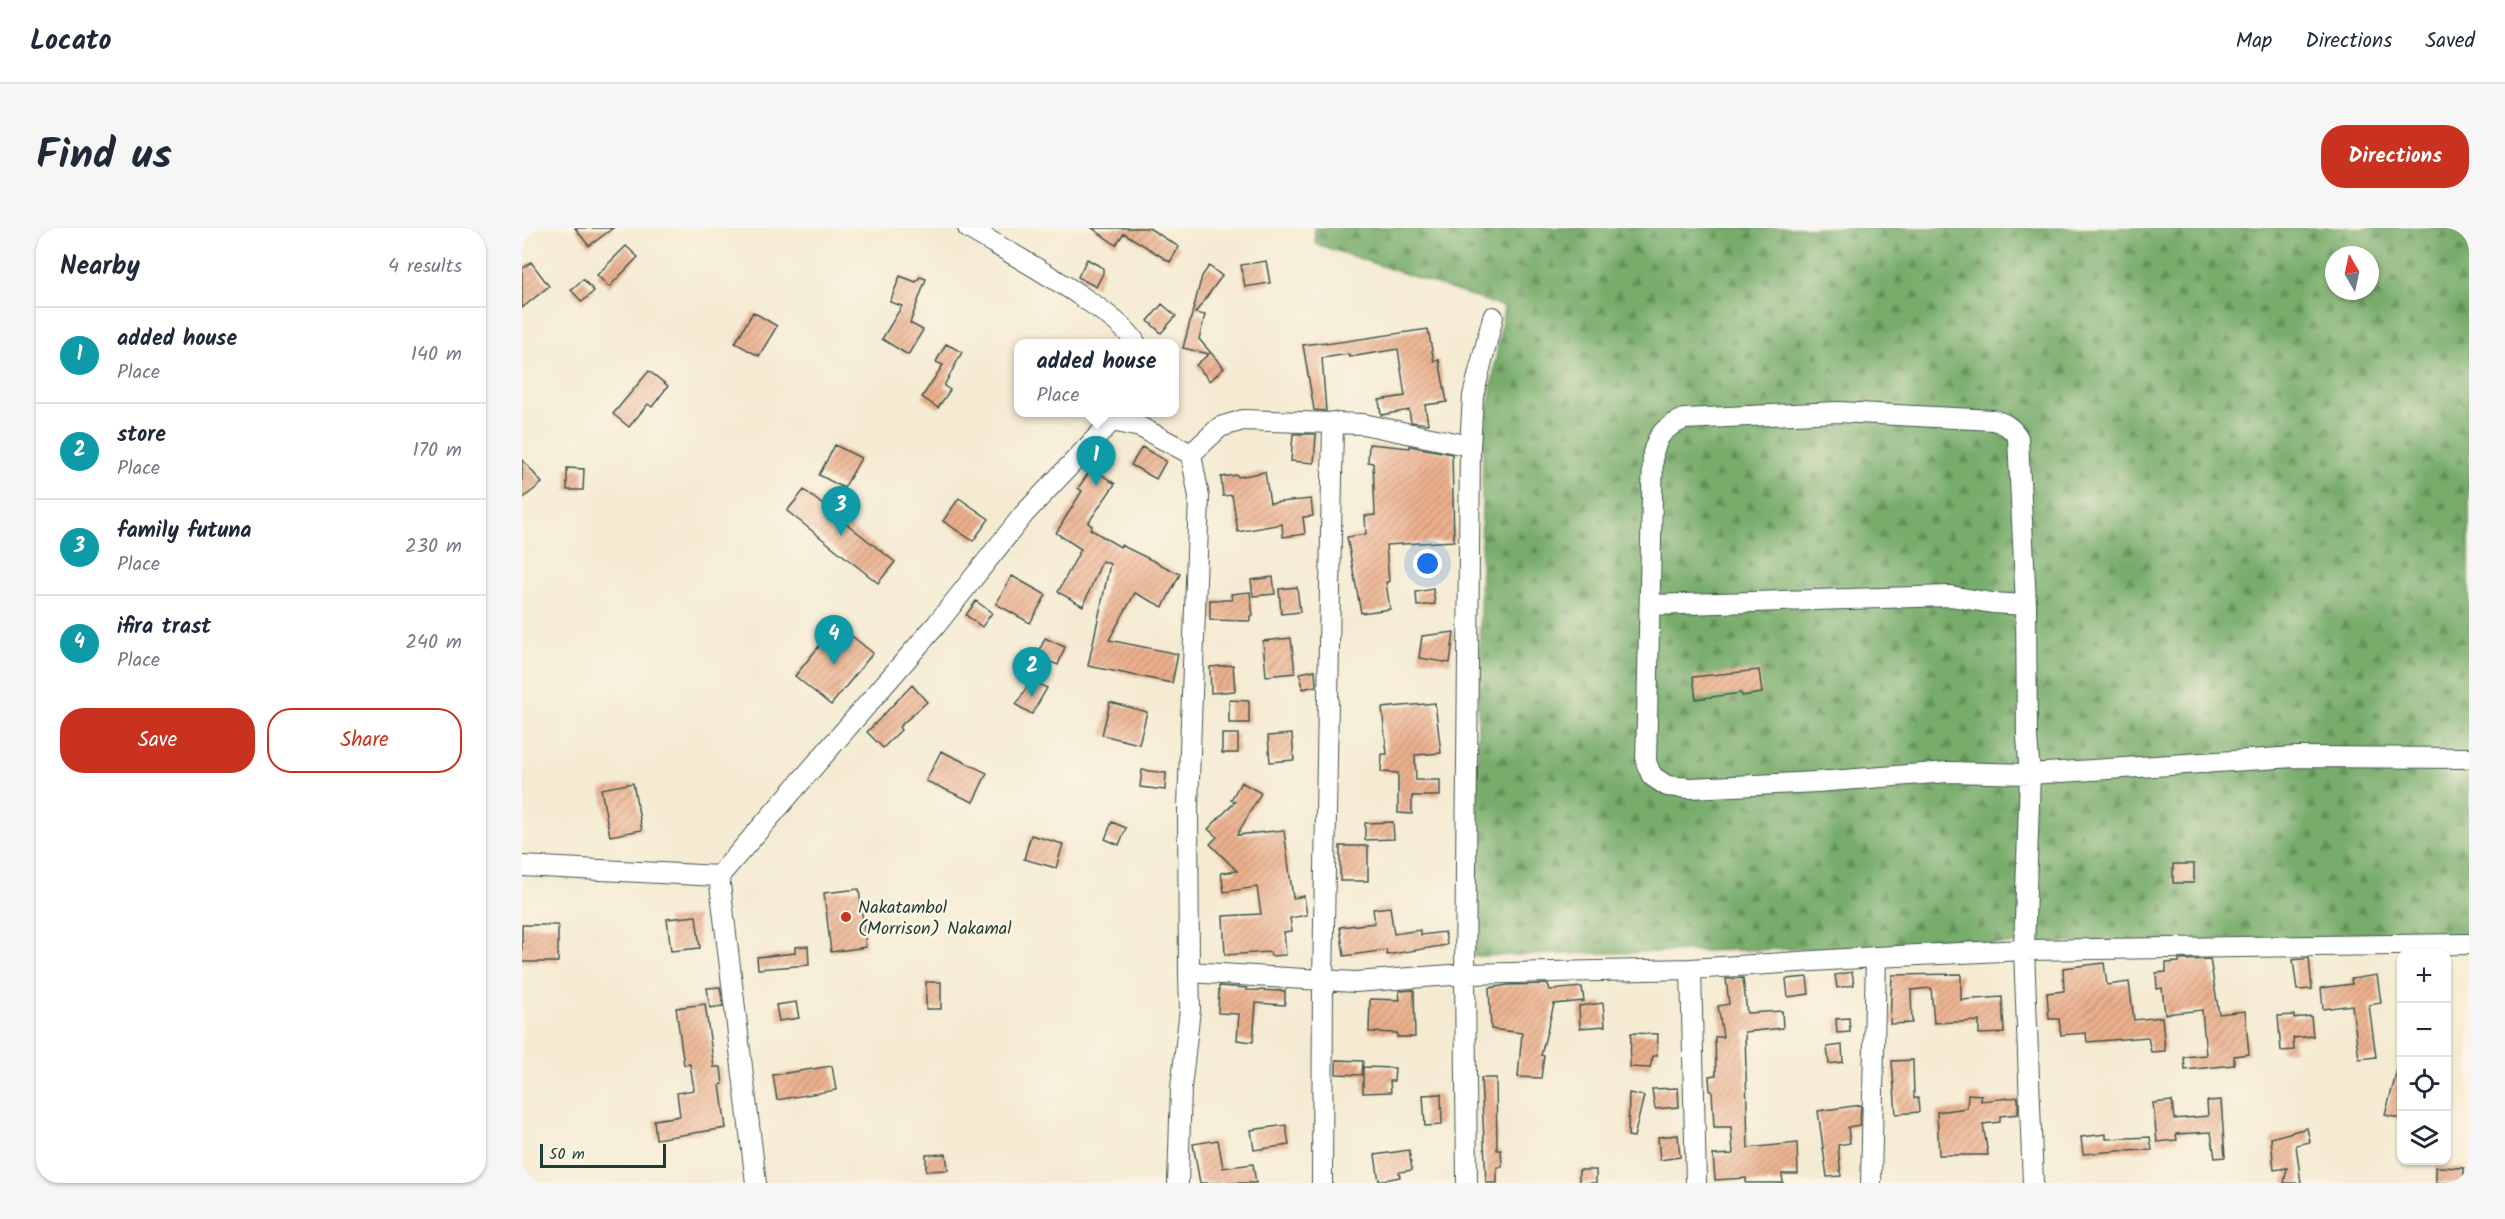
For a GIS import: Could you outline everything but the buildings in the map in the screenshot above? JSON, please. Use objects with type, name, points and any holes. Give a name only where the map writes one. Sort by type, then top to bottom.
[{"type":"street","points":[[968,228],[1105,312],[1134,339]]},
{"type":"street","points":[[1467,1183],[1465,974],[1470,446],[1473,396],[1493,317]]},
{"type":"street","points":[[2033,1183],[2024,950],[2030,774],[2027,737],[2026,605],[2021,457],[2018,438],[2005,423],[1984,419],[1838,412],[1684,419],[1663,429],[1653,453],[1646,762],[1652,776],[1666,786],[1690,788],[1817,782],[1948,772],[2030,774],[2296,757],[2469,758]]},
{"type":"street","points":[[756,1183],[719,876],[936,625],[1024,514],[1115,417],[1140,427],[1191,454]]},
{"type":"street","points":[[1191,454],[1220,427],[1243,420],[1363,424],[1470,446]]},
{"type":"street","points":[[1322,1183],[1323,981],[1333,422]]},
{"type":"street","points":[[1178,1183],[1181,1088],[1190,1009],[1188,807],[1199,497],[1191,454]]},
{"type":"street","points":[[1650,605],[1950,596],[1992,603],[2026,605]]},
{"type":"street","points":[[522,866],[719,876]]},
{"type":"street","points":[[1189,972],[1355,981],[1465,974],[1691,969],[2024,950],[2469,944]]},
{"type":"street","points":[[1871,1183],[1876,957]]},
{"type":"street","points":[[1691,969],[1696,1183]]},
{"type":"green space","points":[[1314,228],[2469,228],[2469,934],[1474,956],[1483,442],[1504,307],[1316,244]]},
{"type":"place","name":"added house","points":[[1096,486]]},
{"type":"place","name":"family futuna","points":[[841,536]]},
{"type":"place","name":"ifira trast","points":[[834,665]]},
{"type":"place","name":"store","points":[[1032,697]]},
{"type":"place","name":"Nakatambol (Morrison) Nakamal","points":[[846,917]]}]
